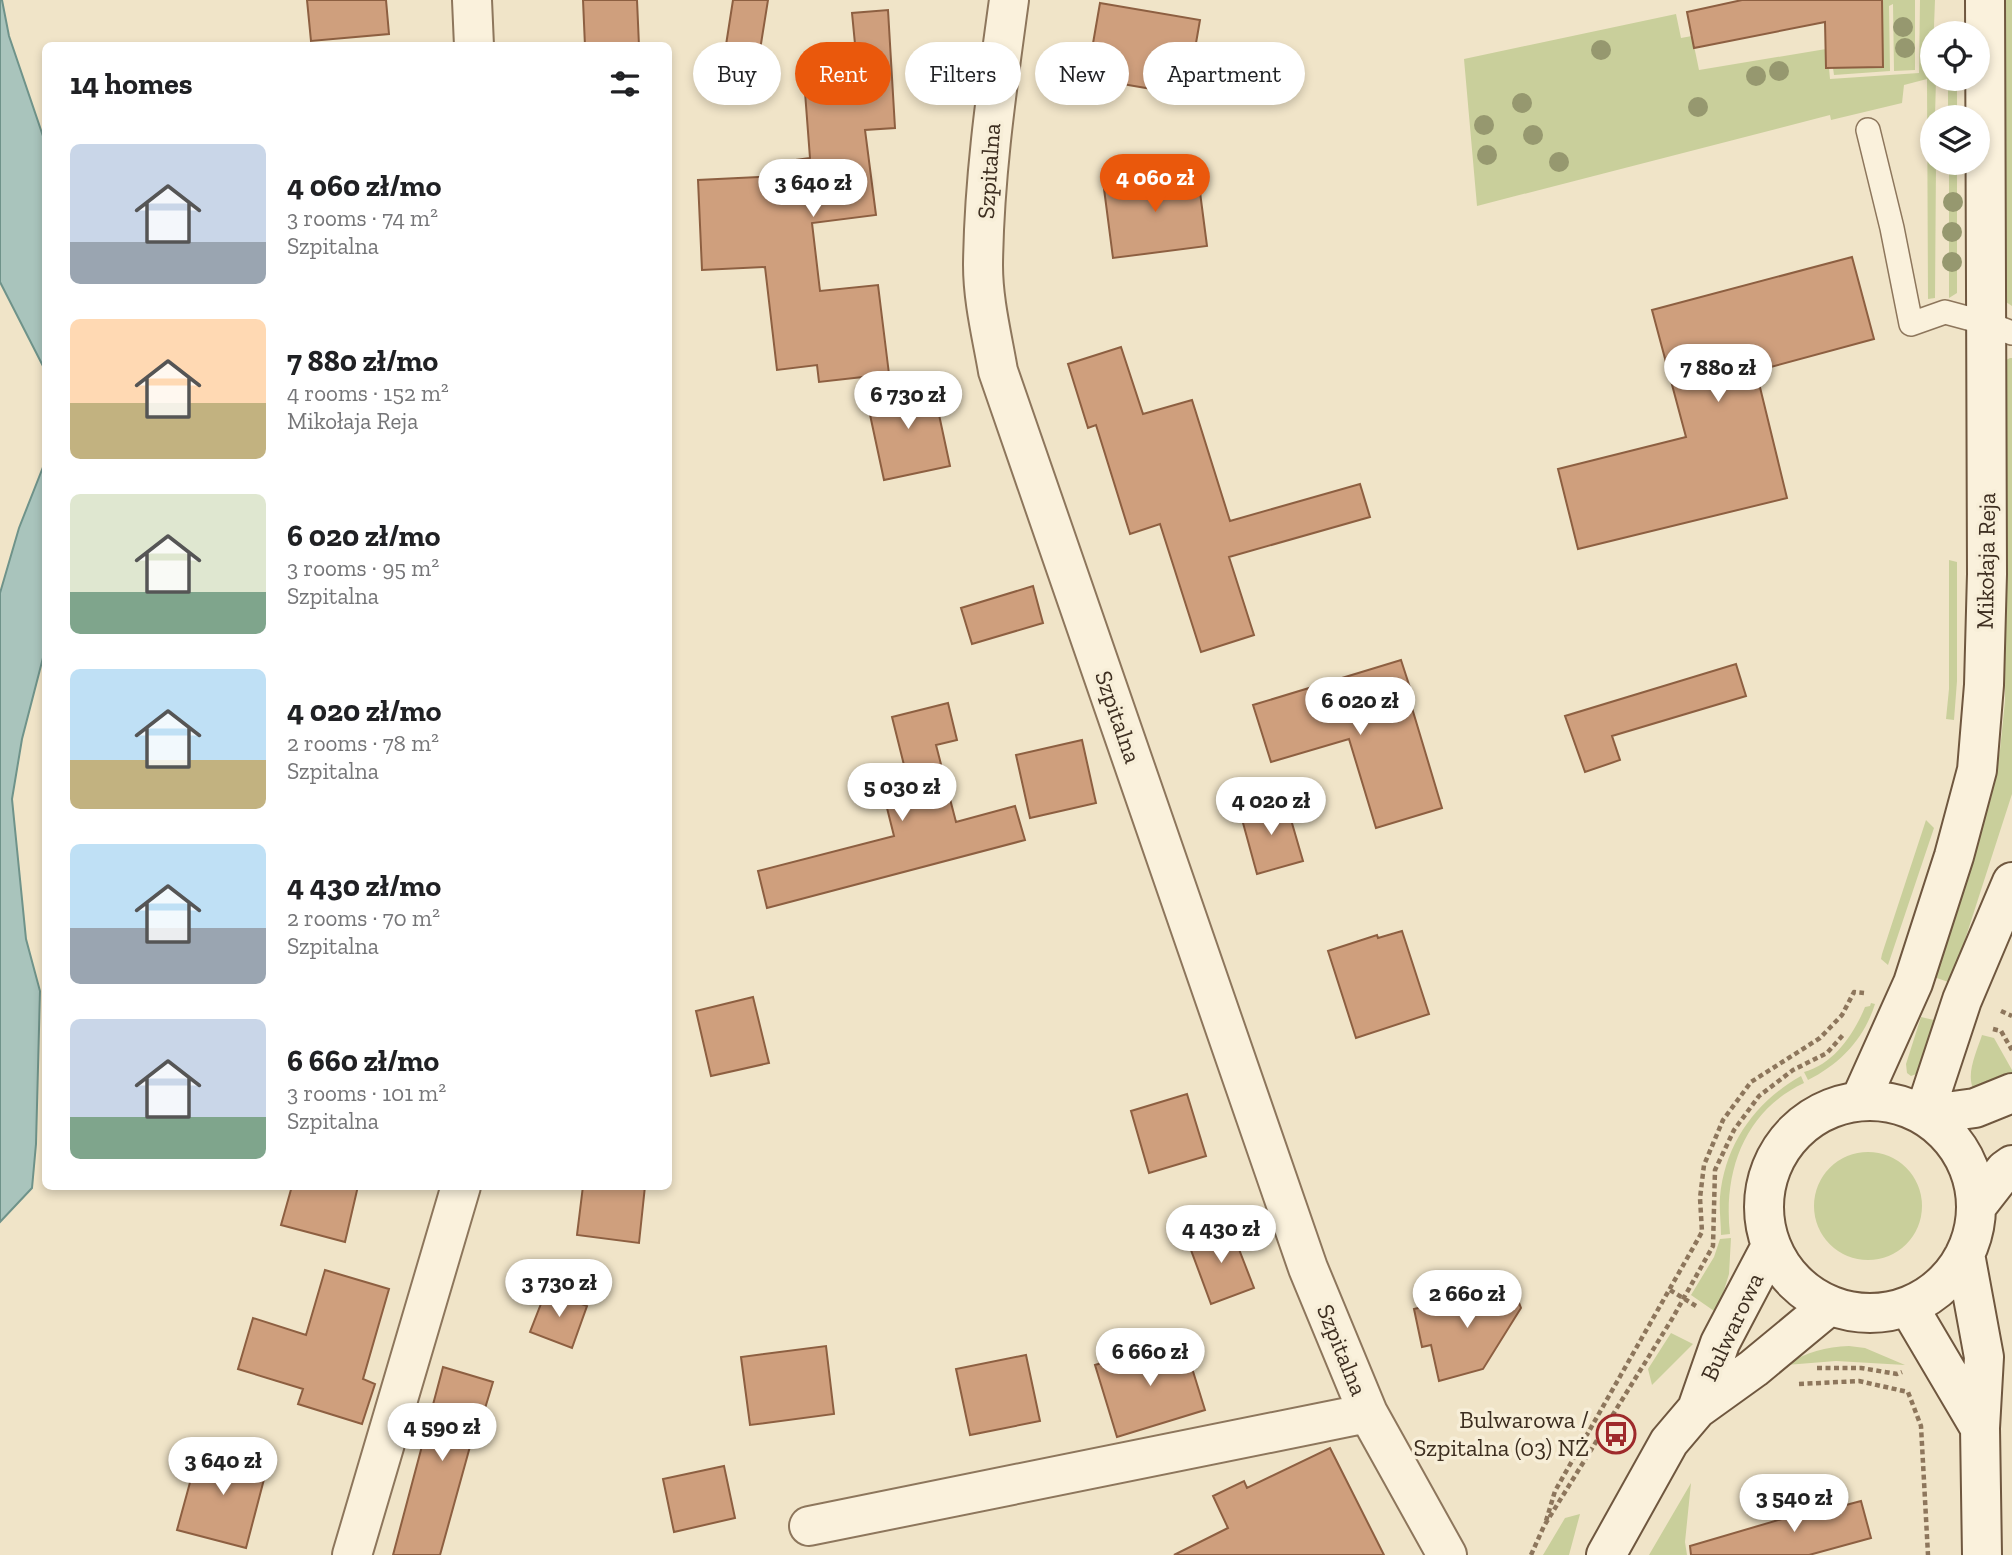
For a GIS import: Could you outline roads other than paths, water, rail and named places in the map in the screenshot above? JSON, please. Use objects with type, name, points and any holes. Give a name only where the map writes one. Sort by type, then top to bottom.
[{"type":"street","points":[[472,0],[474,42]]},
{"type":"street","name":"Szpitalna","points":[[1009,0],[990,134],[983,267],[988,317],[998,371],[1304,1254],[1368,1413],[1447,1555]]},
{"type":"street","name":"Mikołaja Reja","points":[[1860,1101],[1913,983],[1954,856],[1977,769],[1984,685],[1986,574],[1999,328],[1985,0]]},
{"type":"street","points":[[1924,1115],[1962,1000],[2012,882]]},
{"type":"street","points":[[1924,1115],[1975,1108],[2012,1093]]},
{"type":"street","points":[[1860,1101],[1893,1103],[1924,1115],[1958,1146],[1971,1175],[1976,1207],[1973,1231],[1965,1254],[1950,1276],[1931,1294],[1908,1306],[1882,1312],[1856,1312],[1830,1306],[1791,1277],[1771,1246],[1764,1213],[1766,1181],[1779,1151],[1800,1126],[1828,1109],[1860,1101]]},
{"type":"street","points":[[1976,1207],[2012,1165]]},
{"type":"street","points":[[352,1555],[460,1190]]},
{"type":"street","name":"Bulwarowa","points":[[1697,1409],[1720,1343],[1771,1246]]},
{"type":"street","points":[[1965,1254],[1984,1357],[1980,1429],[1982,1555]]},
{"type":"street","name":"Bulwarowa","points":[[1606,1555],[1669,1442],[1697,1409],[1830,1306]]},
{"type":"street","points":[[1908,1306],[1980,1429]]},
{"type":"street","name":"Szpitalna","points":[[809,1526],[1368,1413]]},
{"type":"lane","points":[[1868,130],[1892,228],[1911,324],[1945,312],[1999,328]]},
{"type":"water","points":[[2,0],[9,36],[42,133],[42,364],[0,282]]},
{"type":"water","points":[[42,470],[42,662],[22,739],[12,799],[26,939],[40,991],[36,1144],[32,1188],[0,1222],[0,593],[19,528]]},
{"type":"place","name":"Bulwarowa / Szpitalna (03) NŻ","points":[[1616,1434]]}]
